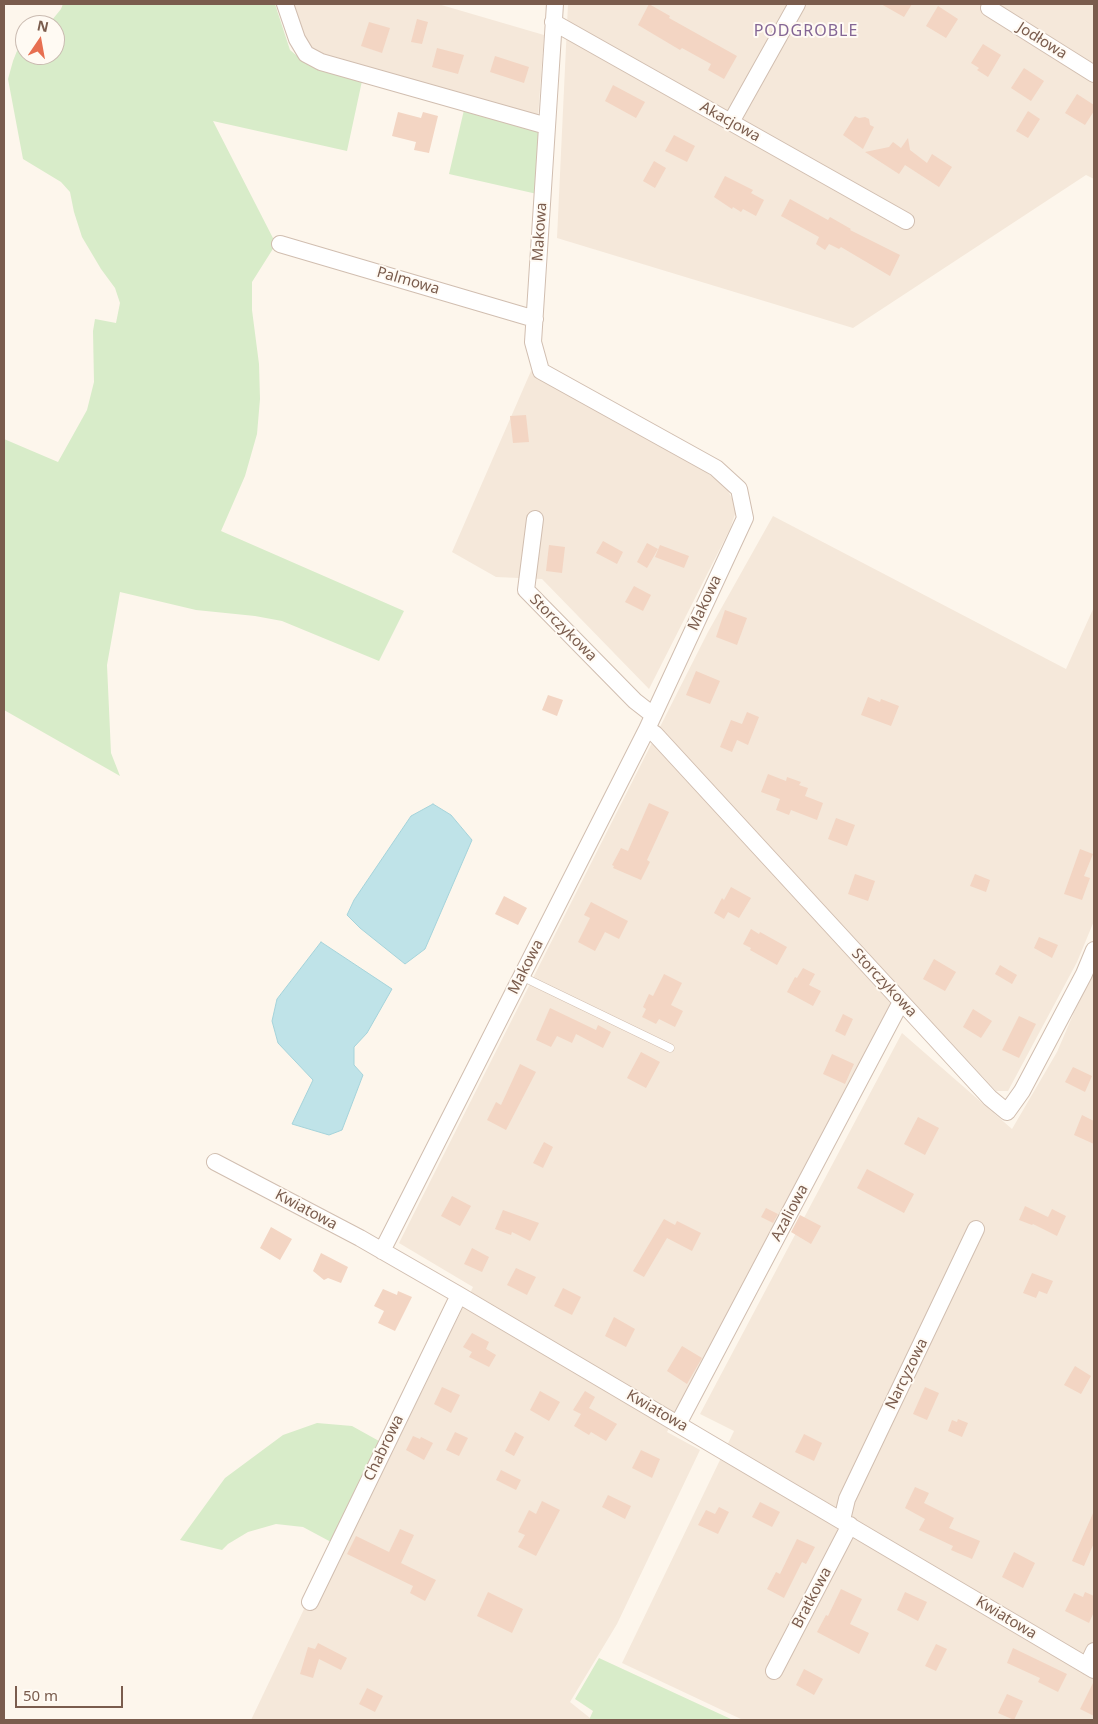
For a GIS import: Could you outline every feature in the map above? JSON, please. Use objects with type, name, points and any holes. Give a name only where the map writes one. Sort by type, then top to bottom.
[{"type":"street","points":[[285,4],[297,39],[306,54],[321,62],[547,126]]},
{"type":"street","name":"Makowa","points":[[382,1252],[650,722],[745,518],[739,489],[716,468],[541,370],[534,342],[554,4]]},
{"type":"street","points":[[730,122],[797,4]]},
{"type":"street","name":"Jodłowa","points":[[989,8],[1094,74]]},
{"type":"street","name":"Akacjowa","points":[[553,22],[906,221]]},
{"type":"street","name":"Palmowa","points":[[280,244],[535,319]]},
{"type":"street","name":"Storczykowa","points":[[535,519],[526,590],[635,701],[650,722],[655,734],[990,1098],[1007,1112],[1022,1091],[1089,976]]},
{"type":"street","points":[[1089,976],[1094,950]]},
{"type":"street","name":"Azaliowa","points":[[678,1424],[901,1002]]},
{"type":"street","name":"Kwiatowa","points":[[215,1162],[360,1238],[846,1522],[1092,1662]]},
{"type":"street","name":"Narcyzowa","points":[[846,1522],[847,1499],[976,1230]]},
{"type":"street","name":"Chabrowa","points":[[310,1602],[459,1295]]},
{"type":"street","name":"Bratkowa","points":[[774,1671],[846,1522]]},
{"type":"lane","points":[[522,976],[670,1048]]},
{"type":"shaded area","points":[[293,4],[438,4],[544,35],[538,117],[321,54],[305,42]]},
{"type":"shaded area","points":[[568,4],[1094,4],[1094,179],[1086,175],[853,328],[557,238]]},
{"type":"shaded area","points":[[531,371],[704,470],[727,489],[737,508],[730,529],[649,689],[542,579],[496,577],[452,552]]},
{"type":"shaded area","points":[[773,516],[1066,669],[1094,607],[1094,921],[1077,962],[1008,1091],[996,1091],[900,988],[667,1432],[700,1450],[617,1624],[570,1702],[590,1718],[589,1720],[251,1720],[305,1607],[316,1608],[473,1287],[399,1243],[708,632]]},
{"type":"shaded area","points":[[1094,966],[1094,1720],[743,1720],[622,1663],[734,1431],[700,1414],[902,1033],[1012,1129],[1057,1052]]},
{"type":"green space","points":[[63,4],[275,4],[290,50],[308,65],[362,81],[347,151],[213,121],[276,244],[252,282],[252,310],[259,364],[260,399],[257,434],[245,476],[221,531],[404,611],[379,661],[282,621],[255,616],[196,610],[120,592],[107,665],[111,753],[120,776],[4,710],[4,439],[58,462],[87,410],[94,382],[93,331],[95,319],[116,323],[120,303],[115,288],[82,237],[70,192],[61,182],[23,159],[8,79],[15,56],[15,65],[65,65],[65,15],[56,15]]},
{"type":"green space","points":[[464,110],[540,132],[537,194],[449,174]]},
{"type":"green space","points":[[317,1423],[352,1426],[379,1441],[331,1542],[303,1527],[276,1524],[248,1532],[228,1544],[222,1550],[180,1540],[225,1478],[283,1435]]},
{"type":"green space","points":[[599,1658],[733,1720],[589,1720],[593,1711],[575,1699]]},
{"type":"water","points":[[433,804],[451,815],[472,840],[425,949],[405,964],[360,928],[347,915],[354,900],[411,816]]},
{"type":"water","points":[[321,942],[392,989],[367,1033],[354,1047],[354,1065],[363,1075],[342,1130],[329,1135],[292,1124],[313,1080],[278,1043],[272,1021],[277,999]]},
{"type":"building","points":[[649,4],[670,16],[669,18],[737,56],[724,79],[708,70],[711,64],[682,48],[680,50],[638,25]]},
{"type":"building","points":[[881,4],[912,4],[904,17]]},
{"type":"building","points":[[938,6],[958,19],[946,38],[926,26]]},
{"type":"building","points":[[417,19],[428,22],[422,44],[411,42]]},
{"type":"building","points":[[369,22],[390,28],[382,53],[361,46]]},
{"type":"building","points":[[983,44],[1001,55],[988,77],[977,70],[979,68],[971,63]]},
{"type":"building","points":[[437,48],[464,55],[458,74],[432,67]]},
{"type":"building","points":[[495,56],[529,67],[524,83],[490,72]]},
{"type":"building","points":[[1024,68],[1044,81],[1031,101],[1011,88]]},
{"type":"building","points":[[613,85],[645,102],[636,118],[605,101]]},
{"type":"building","points":[[1077,94],[1094,105],[1094,111],[1085,125],[1065,113]]},
{"type":"building","points":[[1028,111],[1040,119],[1028,138],[1016,131]]},
{"type":"building","points":[[398,112],[421,118],[423,112],[438,116],[429,153],[414,150],[416,142],[392,136]]},
{"type":"building","points":[[855,116],[869,119],[870,125],[874,127],[863,149],[843,135]]},
{"type":"building","points":[[674,135],[695,146],[687,162],[665,151]]},
{"type":"building","points":[[908,138],[910,150],[927,163],[932,154],[952,167],[939,187],[905,165],[899,174],[865,152],[889,147],[893,142],[901,148]]},
{"type":"building","points":[[654,161],[666,168],[655,188],[643,181]]},
{"type":"building","points":[[725,176],[753,190],[751,193],[764,200],[756,216],[743,209],[741,212],[733,207],[732,209],[714,197]]},
{"type":"building","points":[[790,199],[828,220],[830,217],[850,230],[900,255],[890,276],[841,247],[839,249],[829,244],[825,250],[816,244],[819,237],[781,216]]},
{"type":"building","points":[[526,415],[529,442],[513,443],[510,416]]},
{"type":"building","points":[[603,541],[623,552],[617,564],[596,553]]},
{"type":"building","points":[[647,543],[658,549],[647,568],[637,562]]},
{"type":"building","points":[[549,545],[565,547],[562,573],[546,571]]},
{"type":"building","points":[[660,545],[689,556],[684,568],[655,557]]},
{"type":"building","points":[[634,586],[651,595],[643,611],[625,602]]},
{"type":"building","points":[[725,610],[747,618],[737,645],[716,637]]},
{"type":"building","points":[[696,671],[720,681],[710,704],[686,695]]},
{"type":"building","points":[[548,695],[563,700],[557,716],[542,710]]},
{"type":"building","points":[[868,697],[880,702],[881,699],[899,706],[891,726],[861,715]]},
{"type":"building","points":[[747,712],[759,717],[748,745],[737,740],[732,752],[720,747],[731,720],[742,724]]},
{"type":"building","points":[[768,774],[786,781],[787,777],[801,782],[799,785],[808,788],[805,796],[823,803],[817,820],[791,810],[789,815],[776,810],[780,799],[761,792]]},
{"type":"building","points":[[649,803],[669,812],[647,860],[650,862],[641,880],[613,868],[614,866],[612,865],[621,848],[628,851]]},
{"type":"building","points":[[836,818],[855,825],[847,846],[828,839]]},
{"type":"building","points":[[1080,849],[1093,854],[1084,876],[1090,878],[1082,900],[1064,894]]},
{"type":"building","points":[[855,874],[875,881],[868,901],[848,894]]},
{"type":"building","points":[[975,874],[990,880],[986,892],[970,886]]},
{"type":"building","points":[[731,887],[751,898],[739,918],[728,912],[724,919],[714,913],[722,898],[724,900]]},
{"type":"building","points":[[504,896],[527,908],[518,925],[495,914]]},
{"type":"building","points":[[591,902],[628,921],[619,939],[605,932],[595,951],[578,942],[590,918],[584,915]]},
{"type":"building","points":[[751,929],[787,947],[777,965],[743,944]]},
{"type":"building","points":[[1039,937],[1058,945],[1052,958],[1034,948]]},
{"type":"building","points":[[934,959],[956,972],[945,991],[923,979]]},
{"type":"building","points":[[1000,965],[1017,975],[1012,984],[995,974]]},
{"type":"building","points":[[803,968],[815,974],[809,985],[821,991],[813,1006],[787,992],[795,977],[797,978]]},
{"type":"building","points":[[664,974],[682,983],[671,1005],[683,1011],[675,1027],[659,1019],[656,1024],[642,1017],[646,1009],[643,1007],[649,994],[653,996]]},
{"type":"building","points":[[550,1008],[596,1030],[598,1025],[611,1032],[603,1048],[576,1034],[572,1043],[557,1036],[551,1047],[536,1040]]},
{"type":"building","points":[[973,1009],[992,1021],[981,1038],[963,1027]]},
{"type":"building","points":[[843,1014],[853,1019],[845,1036],[835,1031]]},
{"type":"building","points":[[1019,1016],[1036,1024],[1019,1058],[1002,1050]]},
{"type":"building","points":[[641,1052],[660,1062],[646,1088],[627,1078]]},
{"type":"building","points":[[832,1054],[854,1064],[845,1084],[823,1074]]},
{"type":"building","points":[[520,1064],[536,1072],[506,1130],[487,1120],[496,1102],[501,1105]]},
{"type":"building","points":[[1073,1067],[1092,1076],[1085,1092],[1065,1082]]},
{"type":"building","points":[[1082,1115],[1094,1121],[1094,1144],[1074,1135]]},
{"type":"building","points":[[918,1117],[939,1128],[925,1155],[904,1144]]},
{"type":"building","points":[[544,1142],[553,1147],[543,1168],[533,1163]]},
{"type":"building","points":[[867,1169],[914,1194],[904,1213],[857,1188]]},
{"type":"building","points":[[452,1196],[471,1206],[460,1226],[441,1216]]},
{"type":"building","points":[[1025,1206],[1048,1217],[1052,1209],[1066,1216],[1057,1236],[1033,1224],[1019,1220]]},
{"type":"building","points":[[766,1208],[778,1214],[773,1223],[761,1217]]},
{"type":"building","points":[[503,1210],[539,1223],[530,1241],[512,1232],[511,1235],[495,1229]]},
{"type":"building","points":[[800,1215],[821,1226],[811,1244],[791,1232]]},
{"type":"building","points":[[664,1219],[675,1225],[677,1221],[701,1233],[692,1251],[667,1238],[644,1277],[633,1271]]},
{"type":"building","points":[[271,1227],[292,1239],[280,1260],[260,1248]]},
{"type":"building","points":[[472,1248],[489,1257],[482,1272],[464,1264]]},
{"type":"building","points":[[321,1253],[348,1267],[341,1283],[328,1278],[324,1280],[313,1271]]},
{"type":"building","points":[[516,1268],[536,1277],[527,1295],[507,1285]]},
{"type":"building","points":[[1032,1273],[1053,1281],[1047,1294],[1039,1291],[1036,1298],[1023,1293]]},
{"type":"building","points":[[563,1288],[581,1297],[572,1315],[554,1306]]},
{"type":"building","points":[[383,1289],[397,1295],[398,1291],[412,1297],[395,1331],[378,1323],[384,1311],[374,1306]]},
{"type":"building","points":[[614,1317],[635,1329],[626,1347],[605,1336]]},
{"type":"building","points":[[472,1333],[489,1342],[486,1349],[496,1355],[489,1367],[469,1357],[472,1352],[463,1347]]},
{"type":"building","points":[[682,1346],[702,1358],[687,1384],[667,1371]]},
{"type":"building","points":[[1075,1366],[1091,1376],[1081,1394],[1064,1385]]},
{"type":"building","points":[[442,1387],[460,1395],[451,1413],[434,1404]]},
{"type":"building","points":[[925,1387],[939,1393],[927,1420],[913,1414]]},
{"type":"building","points":[[540,1391],[560,1402],[549,1421],[530,1410]]},
{"type":"building","points":[[585,1391],[595,1397],[589,1408],[617,1424],[606,1441],[591,1432],[589,1435],[574,1426],[581,1414],[573,1410]]},
{"type":"building","points":[[958,1419],[968,1423],[962,1437],[948,1431],[952,1420],[957,1422]]},
{"type":"building","points":[[455,1432],[468,1438],[459,1456],[446,1450]]},
{"type":"building","points":[[515,1432],[524,1437],[514,1456],[505,1451]]},
{"type":"building","points":[[804,1434],[822,1443],[814,1461],[795,1452]]},
{"type":"building","points":[[413,1436],[420,1439],[421,1437],[433,1443],[424,1460],[406,1450]]},
{"type":"building","points":[[641,1450],[660,1459],[652,1478],[632,1468]]},
{"type":"building","points":[[501,1470],[521,1480],[516,1490],[496,1480]]},
{"type":"building","points":[[915,1487],[929,1493],[924,1503],[954,1518],[949,1528],[980,1541],[972,1559],[951,1550],[953,1546],[919,1530],[925,1519],[905,1508]]},
{"type":"building","points":[[608,1495],[631,1506],[625,1519],[602,1507]]},
{"type":"building","points":[[542,1501],[560,1510],[536,1556],[518,1547],[525,1535],[518,1532],[529,1510],[536,1514]]},
{"type":"building","points":[[760,1502],[780,1512],[772,1527],[752,1517]]},
{"type":"building","points":[[719,1507],[729,1512],[718,1534],[698,1525],[706,1510],[715,1514]]},
{"type":"building","points":[[1094,1511],[1094,1543],[1084,1566],[1072,1561]]},
{"type":"building","points":[[400,1529],[414,1535],[401,1563],[436,1580],[425,1601],[410,1593],[413,1586],[347,1554],[356,1536],[389,1552]]},
{"type":"building","points":[[797,1539],[815,1547],[806,1564],[802,1562],[784,1598],[767,1589],[776,1572],[780,1574]]},
{"type":"building","points":[[1014,1552],[1035,1563],[1023,1588],[1002,1577]]},
{"type":"building","points":[[841,1589],[862,1599],[850,1624],[869,1633],[859,1654],[817,1632],[826,1615],[828,1616]]},
{"type":"building","points":[[488,1592],[523,1609],[512,1633],[477,1616]]},
{"type":"building","points":[[905,1592],[927,1602],[918,1621],[897,1610]]},
{"type":"building","points":[[1085,1592],[1094,1596],[1094,1612],[1089,1623],[1065,1611],[1074,1593],[1083,1597]]},
{"type":"building","points":[[318,1643],[347,1658],[341,1670],[319,1659],[313,1678],[300,1674],[308,1647],[315,1649]]},
{"type":"building","points":[[936,1644],[947,1649],[936,1671],[925,1666]]},
{"type":"building","points":[[1013,1648],[1067,1674],[1058,1692],[1038,1682],[1040,1678],[1007,1663]]},
{"type":"building","points":[[804,1669],[823,1679],[814,1695],[796,1685]]},
{"type":"building","points":[[1094,1681],[1094,1716],[1080,1709]]},
{"type":"building","points":[[367,1688],[383,1696],[375,1712],[359,1704]]},
{"type":"building","points":[[1007,1694],[1023,1701],[1014,1720],[998,1713]]},
{"type":"district","name":"PODGROBLE","points":[[806,31]]}]
